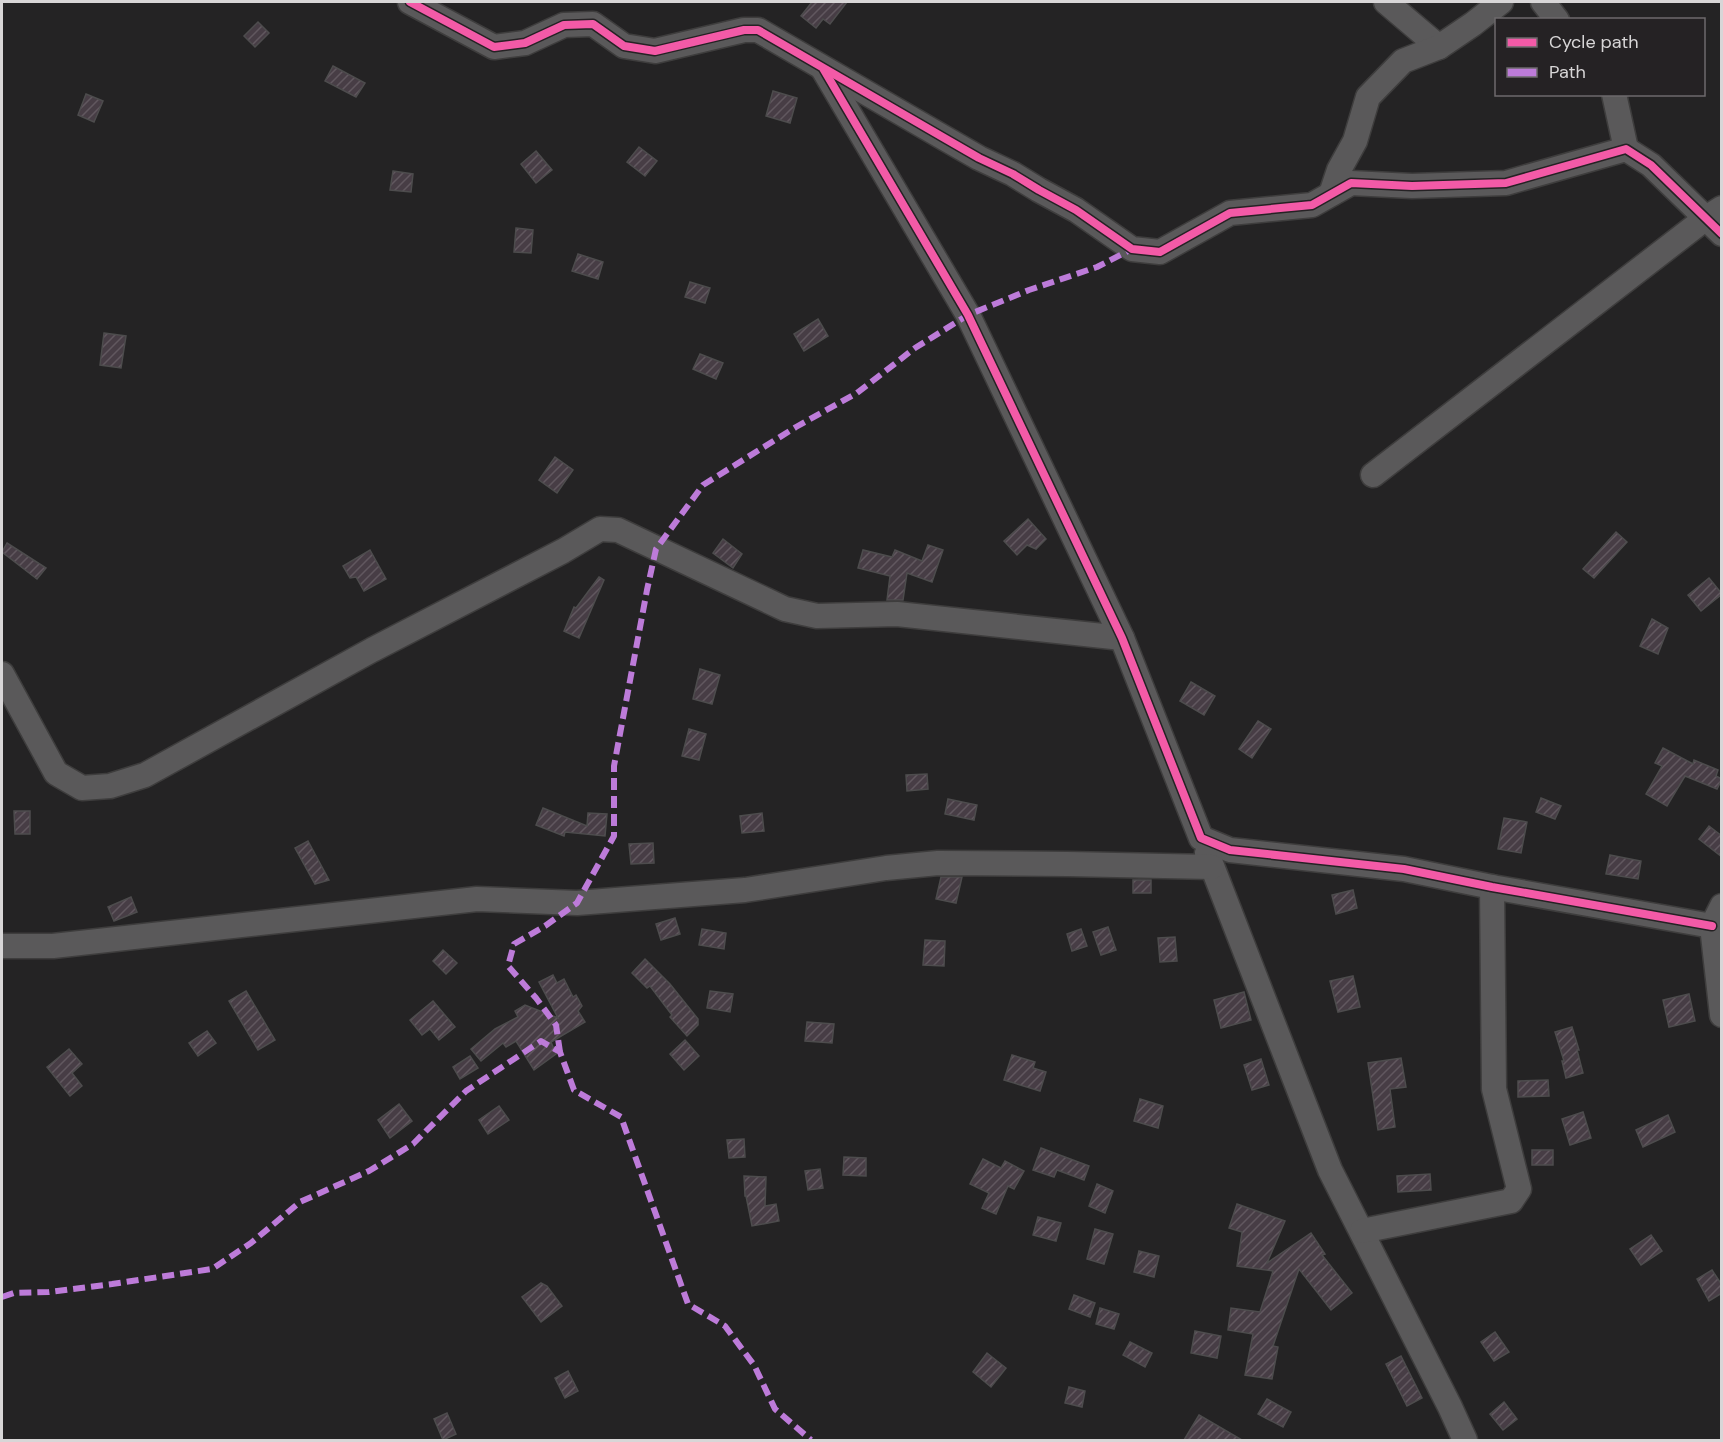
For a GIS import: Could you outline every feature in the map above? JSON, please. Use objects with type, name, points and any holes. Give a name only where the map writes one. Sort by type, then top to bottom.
[{"type":"street","points":[[410,2],[494,47],[525,43],[564,25],[593,24],[624,46],[656,51],[744,30],[758,30],[954,144],[1076,210],[1132,249],[1160,252],[1230,213],[1312,205],[1351,183],[1412,186],[1506,183],[1626,149]]},
{"type":"street","points":[[1386,2],[1439,47]]},
{"type":"street","points":[[1331,194],[1339,170],[1355,141],[1368,97],[1403,61],[1439,47],[1501,2]]},
{"type":"street","points":[[1543,2],[1555,18]]},
{"type":"street","points":[[822,68],[968,315],[1122,638],[1330,1170],[1450,1407],[1464,1440]]},
{"type":"street","points":[[1373,475],[1716,220],[1651,165],[1626,149],[1614,96]]},
{"type":"street","points":[[2,674],[56,773],[82,788],[110,786],[145,775],[372,650],[563,551],[600,529],[618,530],[785,609],[817,616],[897,614],[1122,638]]},
{"type":"street","points":[[1201,838],[1230,850],[1404,869],[1492,887],[1717,916],[1722,1015]]},
{"type":"street","points":[[2,946],[53,946],[477,898],[577,903],[745,890],[886,868],[938,863],[1212,867]]},
{"type":"street","points":[[1362,1231],[1511,1201],[1519,1189],[1494,1089],[1492,887]]},
{"type":"building","points":[[812,2],[847,2],[830,24],[823,19],[816,28],[801,16]]},
{"type":"building","points":[[258,22],[269,33],[255,47],[244,36]]},
{"type":"building","points":[[333,66],[365,83],[356,97],[325,81]]},
{"type":"building","points":[[773,91],[797,98],[790,123],[766,116]]},
{"type":"building","points":[[86,94],[103,101],[94,122],[78,115]]},
{"type":"building","points":[[639,147],[657,161],[645,176],[627,162]]},
{"type":"building","points":[[536,151],[552,170],[536,183],[521,164]]},
{"type":"building","points":[[393,171],[413,174],[411,192],[390,190]]},
{"type":"building","points":[[516,228],[533,230],[531,253],[514,252]]},
{"type":"building","points":[[578,254],[603,262],[598,279],[572,271]]},
{"type":"building","points":[[690,282],[710,288],[705,303],[685,297]]},
{"type":"building","points":[[818,319],[828,336],[804,351],[794,334]]},
{"type":"building","points":[[104,333],[126,336],[121,368],[100,365]]},
{"type":"building","points":[[700,354],[723,363],[716,379],[693,369]]},
{"type":"building","points":[[555,457],[573,470],[557,493],[539,480]]},
{"type":"building","points":[[1028,519],[1046,539],[1036,549],[1027,545],[1017,555],[1004,541]]},
{"type":"building","points":[[1616,532],[1627,542],[1594,578],[1583,569]]},
{"type":"building","points":[[723,539],[742,554],[733,568],[713,553]]},
{"type":"building","points":[[7,543],[46,568],[37,579],[2,552]]},
{"type":"building","points":[[928,545],[943,550],[932,582],[907,573],[903,600],[887,600],[890,576],[858,568],[863,550],[892,557],[895,550],[922,561]]},
{"type":"building","points":[[370,550],[386,579],[364,591],[356,577],[350,578],[343,566]]},
{"type":"building","points":[[599,577],[604,580],[579,638],[564,631],[574,607],[576,608]]},
{"type":"building","points":[[1709,578],[1722,594],[1701,611],[1688,595]]},
{"type":"building","points":[[1652,619],[1668,628],[1658,654],[1640,646]]},
{"type":"building","points":[[700,669],[720,675],[712,704],[693,699]]},
{"type":"building","points":[[1191,682],[1215,696],[1204,715],[1180,701]]},
{"type":"building","points":[[1258,721],[1271,729],[1252,758],[1239,749]]},
{"type":"building","points":[[689,729],[706,734],[699,760],[682,756]]},
{"type":"building","points":[[1663,748],[1693,764],[1694,760],[1718,770],[1716,776],[1722,779],[1717,789],[1685,776],[1667,806],[1646,794],[1662,766],[1655,763]]},
{"type":"building","points":[[927,774],[928,789],[907,791],[906,775]]},
{"type":"building","points":[[1541,798],[1561,806],[1555,819],[1536,812]]},
{"type":"building","points":[[948,799],[977,805],[974,820],[945,814]]},
{"type":"building","points":[[543,808],[587,826],[588,813],[607,814],[605,836],[565,832],[564,836],[536,825]]},
{"type":"building","points":[[14,811],[30,811],[30,834],[15,834]]},
{"type":"building","points":[[762,813],[764,831],[742,833],[740,816]]},
{"type":"building","points":[[1504,818],[1527,822],[1521,853],[1498,849]]},
{"type":"building","points":[[1709,826],[1722,836],[1722,857],[1699,839]]},
{"type":"building","points":[[308,841],[329,880],[315,884],[295,848]]},
{"type":"building","points":[[653,843],[654,863],[631,864],[629,844]]},
{"type":"building","points":[[1610,855],[1641,861],[1638,879],[1606,874]]},
{"type":"building","points":[[941,877],[962,877],[956,903],[936,899]]},
{"type":"building","points":[[1133,880],[1151,880],[1151,893],[1133,893]]},
{"type":"building","points":[[1353,890],[1357,908],[1336,914],[1332,895]]},
{"type":"building","points":[[131,897],[137,912],[114,921],[108,907]]},
{"type":"building","points":[[675,918],[680,934],[661,940],[656,924]]},
{"type":"building","points":[[1108,927],[1116,950],[1101,955],[1093,932]]},
{"type":"building","points":[[702,929],[726,933],[724,949],[699,945]]},
{"type":"building","points":[[1081,929],[1087,946],[1072,951],[1067,934]]},
{"type":"building","points":[[1175,937],[1177,961],[1160,962],[1158,938]]},
{"type":"building","points":[[925,940],[945,941],[944,966],[923,965]]},
{"type":"building","points":[[443,950],[457,963],[446,974],[433,961]]},
{"type":"building","points":[[645,959],[670,984],[698,1019],[698,1025],[687,1036],[670,1017],[672,1015],[650,986],[647,988],[632,973]]},
{"type":"building","points":[[553,975],[557,983],[564,979],[573,997],[576,995],[582,1006],[578,1011],[585,1022],[551,1042],[556,1054],[534,1070],[516,1041],[506,1047],[503,1043],[481,1061],[471,1049],[495,1029],[518,1017],[515,1011],[525,1005],[558,1018],[539,982]]},
{"type":"building","points":[[1353,976],[1360,1007],[1338,1012],[1330,981]]},
{"type":"building","points":[[246,991],[275,1040],[258,1050],[229,1001]]},
{"type":"building","points":[[710,991],[733,994],[730,1012],[707,1008]]},
{"type":"building","points":[[1244,992],[1251,1020],[1221,1028],[1214,1000]]},
{"type":"building","points":[[1689,994],[1695,1021],[1669,1027],[1663,1000]]},
{"type":"building","points":[[433,1001],[455,1027],[439,1040],[430,1029],[422,1035],[410,1020]]},
{"type":"building","points":[[807,1022],[834,1024],[832,1043],[805,1041]]},
{"type":"building","points":[[1572,1027],[1583,1073],[1566,1078],[1562,1061],[1564,1061],[1555,1032]]},
{"type":"building","points":[[207,1031],[216,1043],[198,1056],[189,1043]]},
{"type":"building","points":[[685,1040],[699,1056],[684,1070],[670,1054]]},
{"type":"building","points":[[69,1049],[82,1064],[72,1073],[82,1086],[70,1096],[47,1067]]},
{"type":"building","points":[[1012,1055],[1035,1062],[1033,1068],[1046,1072],[1040,1091],[1004,1080]]},
{"type":"building","points":[[470,1056],[478,1068],[460,1079],[453,1067]]},
{"type":"building","points":[[1401,1058],[1406,1087],[1390,1089],[1395,1127],[1378,1130],[1368,1063]]},
{"type":"building","points":[[1261,1059],[1269,1085],[1252,1090],[1244,1065]]},
{"type":"building","points":[[1548,1080],[1549,1096],[1518,1097],[1518,1081]]},
{"type":"building","points":[[1140,1099],[1163,1106],[1158,1128],[1134,1121]]},
{"type":"building","points":[[399,1104],[412,1121],[390,1138],[378,1120]]},
{"type":"building","points":[[499,1106],[509,1120],[488,1134],[479,1120]]},
{"type":"building","points":[[1583,1112],[1591,1138],[1570,1145],[1562,1119]]},
{"type":"building","points":[[1668,1115],[1675,1132],[1643,1147],[1636,1130]]},
{"type":"building","points":[[744,1139],[745,1157],[729,1158],[727,1140]]},
{"type":"building","points":[[1041,1148],[1089,1166],[1084,1180],[1057,1170],[1054,1177],[1033,1170]]},
{"type":"building","points":[[1532,1150],[1553,1150],[1553,1165],[1532,1165]]},
{"type":"building","points":[[844,1157],[866,1158],[866,1176],[843,1175]]},
{"type":"building","points":[[983,1159],[1001,1168],[1005,1161],[1024,1171],[1014,1189],[1008,1186],[996,1214],[982,1208],[989,1193],[970,1184]]},
{"type":"building","points":[[820,1169],[823,1188],[808,1190],[805,1171]]},
{"type":"building","points":[[1430,1174],[1431,1190],[1398,1192],[1397,1176]]},
{"type":"building","points":[[744,1176],[766,1177],[765,1206],[776,1204],[779,1221],[752,1226],[745,1196]]},
{"type":"building","points":[[1097,1184],[1113,1191],[1105,1213],[1089,1206]]},
{"type":"building","points":[[1237,1204],[1285,1221],[1267,1263],[1311,1233],[1325,1254],[1322,1255],[1352,1293],[1331,1310],[1299,1269],[1273,1346],[1278,1347],[1272,1379],[1245,1375],[1253,1334],[1228,1330],[1231,1308],[1260,1312],[1273,1271],[1237,1266],[1242,1232],[1229,1228]]},
{"type":"building","points":[[1038,1217],[1061,1223],[1056,1241],[1033,1235]]},
{"type":"building","points":[[1095,1229],[1113,1234],[1104,1264],[1087,1259]]},
{"type":"building","points":[[1651,1235],[1662,1251],[1641,1265],[1630,1249]]},
{"type":"building","points":[[1139,1251],[1159,1256],[1154,1277],[1134,1272]]},
{"type":"building","points":[[1712,1270],[1722,1285],[1722,1293],[1709,1301],[1697,1279]]},
{"type":"building","points":[[541,1283],[547,1286],[562,1306],[541,1322],[522,1297]]},
{"type":"building","points":[[1074,1295],[1095,1303],[1090,1317],[1069,1309]]},
{"type":"building","points":[[1100,1308],[1119,1314],[1114,1329],[1096,1324]]},
{"type":"building","points":[[1195,1331],[1221,1336],[1217,1358],[1191,1353]]},
{"type":"building","points":[[1495,1332],[1509,1352],[1494,1361],[1481,1342]]},
{"type":"building","points":[[1130,1342],[1152,1353],[1145,1367],[1123,1355]]},
{"type":"building","points":[[987,1353],[1006,1368],[991,1387],[973,1372]]},
{"type":"building","points":[[1401,1356],[1422,1398],[1407,1406],[1386,1364]]},
{"type":"building","points":[[568,1371],[578,1391],[565,1398],[555,1378]]},
{"type":"building","points":[[1069,1387],[1085,1391],[1082,1407],[1065,1403]]},
{"type":"building","points":[[1267,1399],[1291,1412],[1283,1427],[1258,1414]]},
{"type":"building","points":[[1504,1402],[1517,1419],[1503,1430],[1490,1414]]},
{"type":"building","points":[[447,1413],[456,1434],[443,1440],[434,1419]]},
{"type":"building","points":[[1199,1415],[1242,1440],[1184,1440]]},
{"type":"marked path","points":[[560,1052],[556,1025],[508,966],[514,944],[545,926],[577,903],[614,836],[614,766],[656,549],[703,485],[796,427],[857,393],[915,348],[968,315],[1029,290],[1097,267],[1132,249]]},
{"type":"marked path","points":[[2,1297],[14,1293],[49,1292],[212,1269],[251,1243],[300,1202],[369,1171],[413,1144],[466,1091],[541,1041],[560,1052],[574,1090],[621,1117],[688,1304],[725,1326],[754,1365],[775,1409],[811,1440]]},
{"type":"cycle path","points":[[410,2],[494,47],[525,43],[564,25],[593,24],[624,46],[655,51],[744,30],[758,30],[979,158],[1013,174],[1076,210],[1132,249],[1160,252],[1230,213],[1312,205],[1351,183],[1412,186],[1506,183],[1626,149],[1651,165],[1722,234]]},
{"type":"cycle path","points":[[824,70],[968,315],[1122,638],[1201,838],[1230,850],[1404,869],[1712,926]]}]
